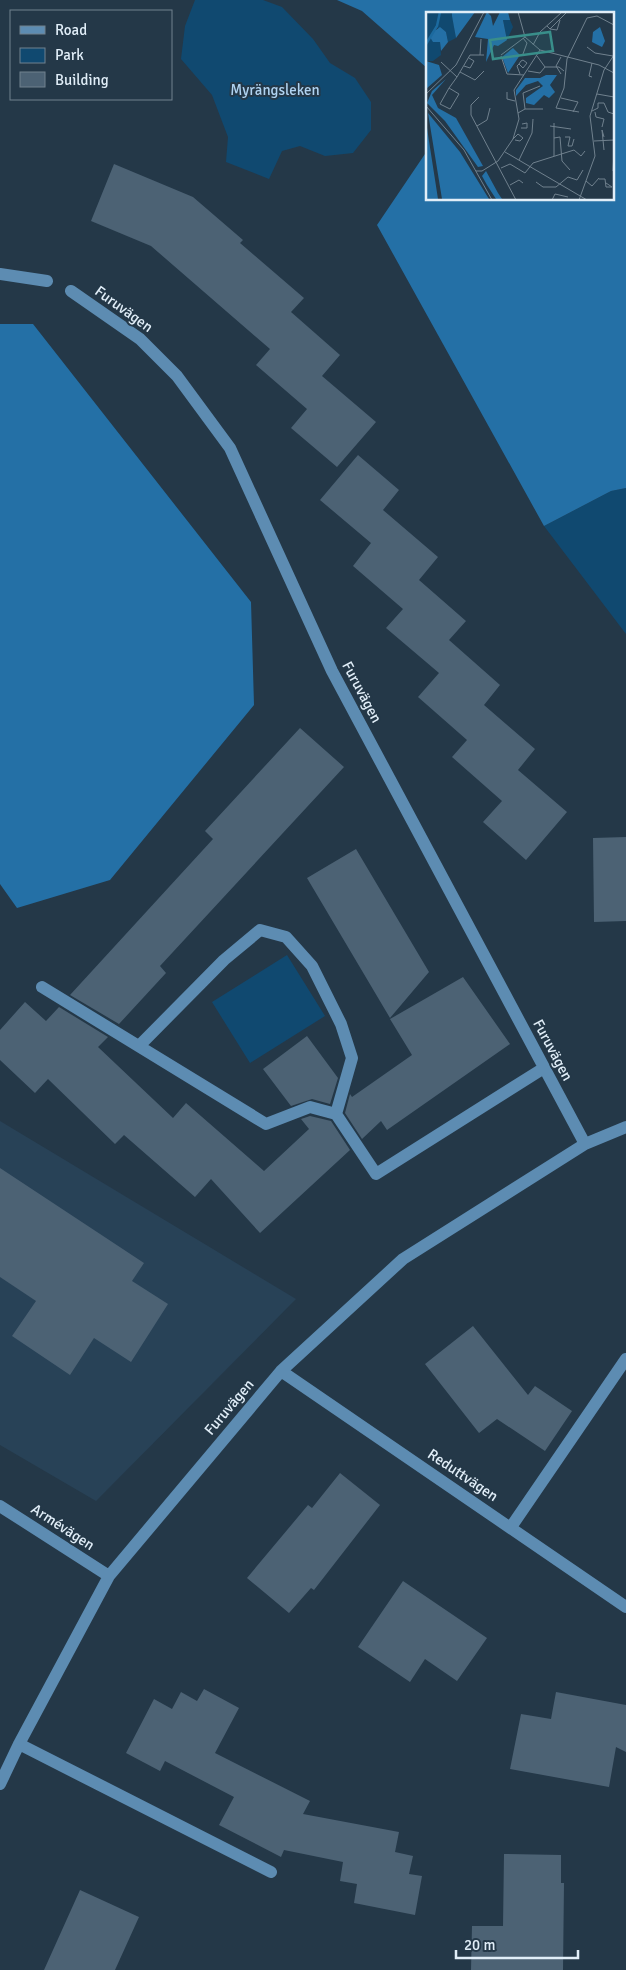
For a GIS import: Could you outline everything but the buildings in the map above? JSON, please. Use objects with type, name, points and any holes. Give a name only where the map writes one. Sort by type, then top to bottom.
[{"type":"street","points":[[0,274],[47,281]]},
{"type":"street","name":"Furuvägen","points":[[71,292],[140,339],[177,376],[230,448],[332,670],[585,1144]]},
{"type":"street","points":[[140,1046],[224,960],[260,930],[286,936],[312,966],[341,1024],[352,1058],[336,1114]]},
{"type":"street","points":[[42,987],[266,1124],[310,1106],[336,1114],[376,1174],[544,1068]]},
{"type":"street","name":"Furuvägen","points":[[0,1784],[19,1744],[109,1576],[281,1371],[403,1259],[585,1144],[626,1127]]},
{"type":"street","points":[[510,1527],[626,1359]]},
{"type":"street","name":"Reduttvägen","points":[[281,1371],[626,1607]]},
{"type":"street","name":"Armévägen","points":[[0,1506],[109,1576]]},
{"type":"street","points":[[19,1744],[271,1872]]},
{"type":"shaded area","points":[[337,0],[626,0],[626,488],[611,491],[544,526],[377,225],[426,152],[426,200],[614,200],[614,12],[426,12],[426,67],[362,11]]},
{"type":"shaded area","points":[[0,324],[33,324],[251,602],[254,705],[110,880],[17,908],[0,884]]},
{"type":"shaded area","points":[[0,1121],[296,1299],[96,1501],[0,1445]]},
{"type":"green space","name":"Myrängsleken","points":[[195,0],[263,0],[282,7],[313,39],[330,63],[355,78],[371,102],[371,130],[353,153],[325,156],[300,146],[282,151],[269,179],[226,162],[228,137],[212,95],[181,59],[185,26]]},
{"type":"green space","points":[[626,488],[626,634],[544,526],[611,491]]},
{"type":"green space","points":[[287,955],[325,1016],[250,1063],[212,1002]]}]
